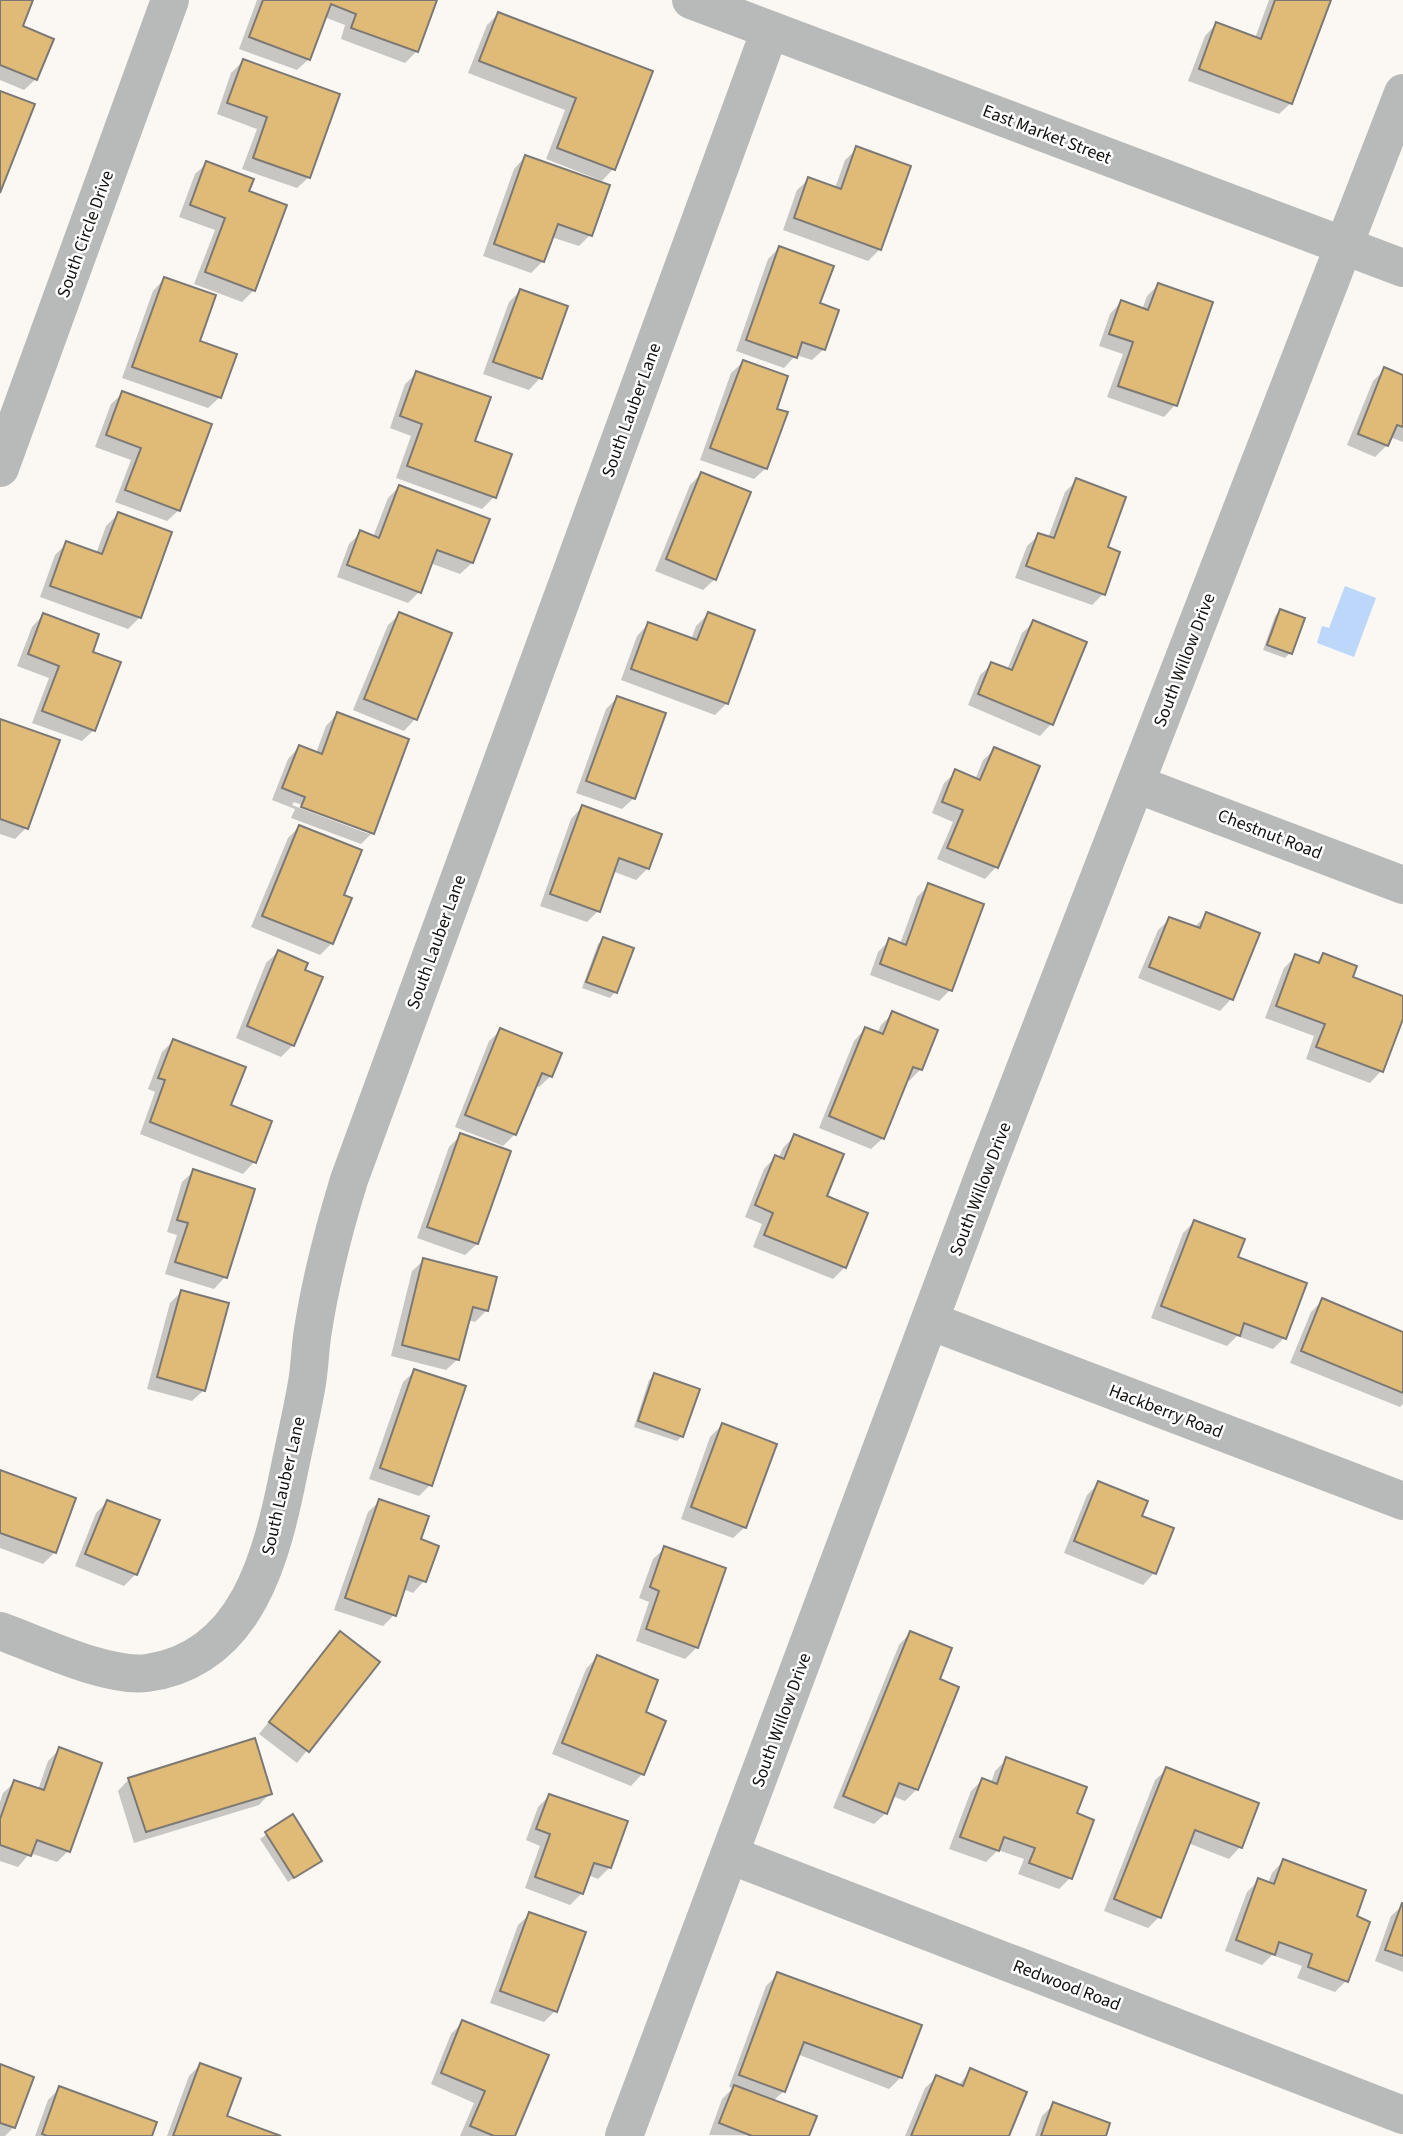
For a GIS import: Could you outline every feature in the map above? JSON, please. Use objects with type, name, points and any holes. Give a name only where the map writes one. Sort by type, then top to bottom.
[{"type":"street","name":"South Circle Drive","points":[[0,468],[170,0]]},
{"type":"street","name":"East Market Street","points":[[691,0],[1403,268]]},
{"type":"street","name":"South Lauber Lane","points":[[0,1631],[97,1666],[130,1674],[146,1673],[178,1666],[208,1650],[246,1605],[258,1583],[275,1536],[307,1382],[322,1279],[349,1180],[770,30]]},
{"type":"street","name":"South Willow Drive","points":[[624,2136],[930,1321],[1403,93]]},
{"type":"street","name":"Chestnut Road","points":[[1136,783],[1403,885]]},
{"type":"street","name":"Hackberry Road","points":[[930,1321],[1403,1501]]},
{"type":"street","name":"Redwood Road","points":[[730,1855],[1403,2115]]},
{"type":"water","points":[[1345,586],[1376,598],[1354,657],[1317,643],[1322,626],[1329,628]]},
{"type":"building","points":[[0,0],[33,0],[23,26],[54,39],[37,80],[0,65]]},
{"type":"building","points":[[263,0],[437,0],[418,52],[351,28],[356,14],[331,4],[310,60],[249,37]]},
{"type":"building","points":[[1275,0],[1331,0],[1292,104],[1199,69],[1216,22],[1261,39]]},
{"type":"building","points":[[498,12],[653,71],[615,170],[557,148],[576,98],[479,61]]},
{"type":"building","points":[[243,59],[340,94],[310,178],[253,158],[267,117],[227,103]]},
{"type":"building","points":[[0,91],[35,104],[0,193]]},
{"type":"building","points":[[856,146],[911,166],[881,250],[794,218],[808,177],[841,189]]},
{"type":"building","points":[[525,155],[610,185],[592,236],[558,224],[544,262],[494,244]]},
{"type":"building","points":[[206,161],[254,179],[249,191],[287,205],[255,291],[205,272],[225,218],[190,205]]},
{"type":"building","points":[[779,246],[834,266],[820,303],[839,310],[825,350],[802,342],[797,358],[746,340]]},
{"type":"building","points":[[164,277],[216,295],[200,341],[237,354],[221,398],[132,367]]},
{"type":"building","points":[[1158,283],[1213,302],[1177,406],[1118,386],[1133,342],[1109,334],[1121,300],[1148,310]]},
{"type":"building","points":[[520,289],[568,306],[542,379],[493,362]]},
{"type":"building","points":[[743,360],[788,376],[777,409],[788,412],[767,469],[710,448]]},
{"type":"building","points":[[1384,367],[1403,375],[1403,427],[1397,425],[1388,446],[1358,434]]},
{"type":"building","points":[[416,371],[491,397],[475,441],[512,454],[496,498],[407,466],[422,424],[400,416]]},
{"type":"building","points":[[122,391],[212,424],[180,511],[125,490],[141,448],[106,435]]},
{"type":"building","points":[[701,472],[751,492],[716,580],[666,559]]},
{"type":"building","points":[[1076,478],[1126,497],[1108,547],[1120,552],[1105,595],[1026,566],[1038,533],[1054,538]]},
{"type":"building","points":[[399,485],[490,519],[473,563],[437,550],[421,593],[347,565],[360,530],[379,538]]},
{"type":"building","points":[[118,512],[172,532],[141,618],[50,586],[66,541],[102,554]]},
{"type":"building","points":[[1280,609],[1305,618],[1292,654],[1267,645]]},
{"type":"building","points":[[399,612],[452,633],[417,720],[364,699]]},
{"type":"building","points":[[708,612],[755,630],[728,704],[631,669],[648,622],[697,640]]},
{"type":"building","points":[[43,613],[99,634],[93,652],[121,662],[95,731],[42,711],[59,666],[28,654]]},
{"type":"building","points":[[1033,620],[1087,642],[1053,725],[978,694],[991,662],[1012,670]]},
{"type":"building","points":[[617,696],[666,713],[635,799],[586,781]]},
{"type":"building","points":[[337,712],[409,739],[374,834],[301,807],[305,797],[282,788],[299,745],[322,754]]},
{"type":"building","points":[[0,719],[60,740],[28,829],[0,819]]},
{"type":"building","points":[[994,747],[1040,766],[998,868],[947,848],[963,810],[942,802],[955,769],[980,780]]},
{"type":"building","points":[[582,805],[662,834],[649,869],[619,858],[600,912],[550,894]]},
{"type":"building","points":[[299,825],[362,850],[344,895],[352,898],[333,944],[262,916]]},
{"type":"building","points":[[928,883],[984,904],[952,991],[880,964],[889,938],[906,945]]},
{"type":"building","points":[[1206,912],[1260,933],[1233,1000],[1149,967],[1169,917],[1200,928]]},
{"type":"building","points":[[603,937],[634,948],[617,993],[586,982]]},
{"type":"building","points":[[278,950],[308,963],[305,970],[323,977],[294,1046],[247,1026]]},
{"type":"building","points":[[1323,953],[1357,966],[1353,977],[1403,996],[1403,1019],[1383,1072],[1316,1047],[1325,1024],[1276,1006],[1295,954],[1319,963]]},
{"type":"building","points":[[892,1011],[938,1030],[922,1070],[913,1067],[884,1139],[829,1116],[865,1027],[883,1034]]},
{"type":"building","points":[[500,1028],[562,1053],[552,1077],[542,1073],[516,1135],[465,1115]]},
{"type":"building","points":[[173,1039],[246,1067],[231,1105],[272,1121],[256,1163],[150,1122],[165,1080],[158,1078]]},
{"type":"building","points":[[460,1133],[511,1151],[478,1244],[427,1227]]},
{"type":"building","points":[[794,1134],[844,1154],[827,1196],[868,1213],[846,1268],[764,1235],[773,1213],[755,1205],[775,1155],[784,1159]]},
{"type":"building","points":[[193,1169],[255,1189],[227,1278],[175,1262],[188,1223],[177,1220]]},
{"type":"building","points":[[1194,1220],[1245,1239],[1238,1257],[1307,1283],[1286,1339],[1244,1323],[1240,1336],[1161,1306]]},
{"type":"building","points":[[423,1258],[497,1277],[488,1311],[473,1307],[459,1360],[402,1345]]},
{"type":"building","points":[[181,1290],[229,1303],[205,1391],[157,1377]]},
{"type":"building","points":[[1322,1298],[1403,1332],[1403,1393],[1301,1351]]},
{"type":"building","points":[[414,1369],[466,1386],[432,1486],[380,1468]]},
{"type":"building","points":[[654,1373],[700,1389],[683,1437],[638,1421]]},
{"type":"building","points":[[722,1423],[777,1444],[746,1528],[691,1507]]},
{"type":"building","points":[[0,1470],[76,1498],[56,1553],[0,1533]]},
{"type":"building","points":[[1098,1481],[1148,1501],[1142,1516],[1174,1528],[1156,1574],[1074,1541]]},
{"type":"building","points":[[379,1499],[429,1516],[421,1539],[439,1546],[426,1582],[409,1576],[396,1616],[345,1598]]},
{"type":"building","points":[[107,1500],[160,1520],[137,1575],[85,1554]]},
{"type":"building","points":[[664,1546],[726,1568],[698,1648],[646,1629],[659,1591],[650,1587]]},
{"type":"building","points":[[340,1631],[380,1662],[309,1752],[269,1722]]},
{"type":"building","points":[[910,1631],[952,1648],[940,1679],[959,1687],[918,1790],[899,1783],[887,1814],[843,1796]]},
{"type":"building","points":[[597,1655],[658,1680],[646,1712],[666,1721],[644,1775],[562,1743]]},
{"type":"building","points":[[255,1738],[272,1794],[146,1832],[128,1778]]},
{"type":"building","points":[[59,1747],[102,1763],[70,1852],[37,1840],[31,1856],[0,1845],[0,1819],[14,1780],[44,1790]]},
{"type":"building","points":[[1006,1757],[1087,1787],[1077,1813],[1094,1820],[1072,1879],[1029,1863],[1035,1848],[1004,1837],[999,1851],[960,1837],[982,1778],[997,1784]]},
{"type":"building","points":[[1166,1767],[1259,1803],[1242,1848],[1195,1830],[1161,1918],[1114,1899]]},
{"type":"building","points":[[549,1794],[628,1821],[611,1868],[594,1863],[583,1894],[535,1877],[550,1834],[536,1829]]},
{"type":"building","points":[[293,1814],[322,1861],[294,1878],[265,1832]]},
{"type":"building","points":[[1283,1859],[1366,1890],[1357,1916],[1370,1922],[1348,1982],[1308,1967],[1312,1954],[1279,1942],[1275,1955],[1236,1940],[1258,1878],[1274,1884]]},
{"type":"building","points":[[1403,1903],[1403,1956],[1385,1950]]},
{"type":"building","points":[[529,1912],[586,1932],[557,2012],[500,1991]]},
{"type":"building","points":[[777,1972],[922,2025],[902,2078],[804,2042],[785,2092],[739,2075]]},
{"type":"building","points":[[462,2020],[549,2055],[515,2136],[494,2136],[470,2126],[485,2091],[441,2073]]},
{"type":"building","points":[[200,2063],[241,2078],[227,2116],[281,2136],[173,2136]]},
{"type":"building","points":[[0,2064],[34,2077],[15,2128],[0,2123]]},
{"type":"building","points":[[970,2068],[1027,2092],[1009,2136],[911,2136],[936,2075],[963,2086]]},
{"type":"building","points":[[734,2085],[817,2116],[809,2136],[752,2136],[719,2123]]},
{"type":"building","points":[[59,2086],[157,2122],[152,2136],[42,2134]]},
{"type":"building","points":[[1053,2102],[1110,2123],[1106,2136],[1041,2136]]}]
